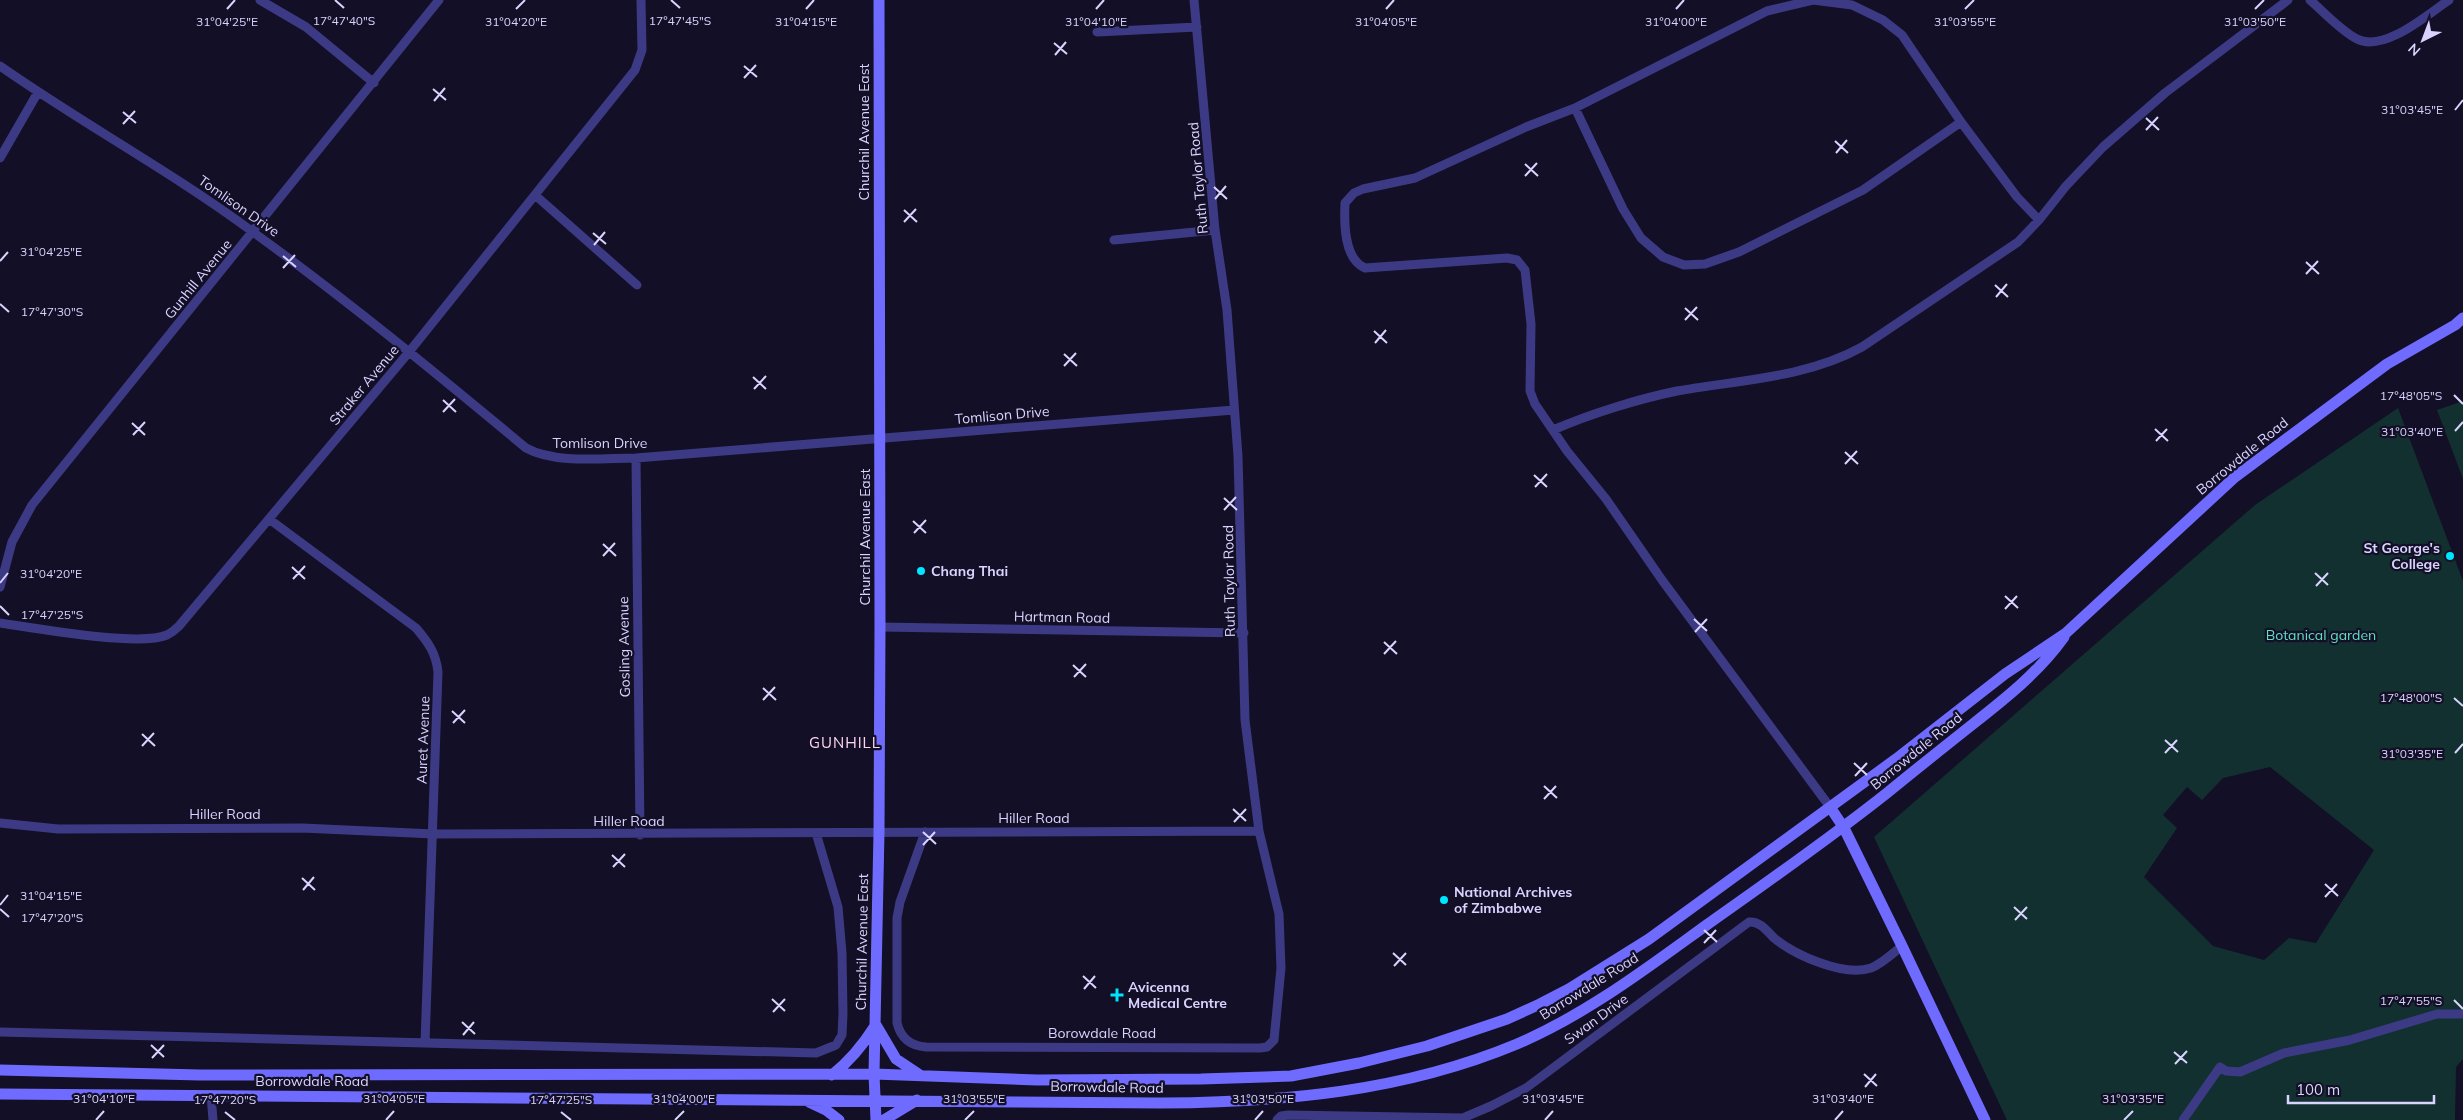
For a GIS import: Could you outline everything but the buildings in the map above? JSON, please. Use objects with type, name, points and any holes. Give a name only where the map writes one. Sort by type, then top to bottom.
[{"type":"main road","name":"Churchil Avenue East","points":[[876,1120],[874,1074],[879,832],[880,628],[879,0]]},
{"type":"main road","name":"Borrowdale Road","points":[[0,1070],[200,1075],[874,1074],[1037,1080],[1170,1080],[1291,1076],[1350,1065],[1427,1046],[1507,1019],[1569,989],[1649,939],[1830,808],[2005,674],[2066,633],[2235,477],[2387,364],[2460,322]]},
{"type":"main road","name":"Borrowdale Road","points":[[0,1094],[1228,1102],[1314,1096],[1367,1088],[1441,1070],[1516,1044],[1573,1017],[1663,957],[1844,828],[2018,689],[2053,653],[2066,633]]},
{"type":"main road","points":[[1830,808],[1844,828],[1985,1120]]},
{"type":"main road","points":[[832,1075],[862,1046],[876,1025],[896,1058],[921,1076]]},
{"type":"main road","points":[[884,1120],[918,1099]]},
{"type":"main road","points":[[806,1100],[826,1110],[839,1120]]},
{"type":"street","points":[[260,0],[306,26],[374,83]]},
{"type":"street","name":"Gunhill Avenue","points":[[0,587],[12,542],[32,505],[254,232],[439,0]]},
{"type":"street","name":"Straker Avenue","points":[[0,623],[120,638],[149,638],[167,635],[179,626],[410,352],[635,70],[641,58],[642,50],[641,0]]},
{"type":"street","name":"Ruth Taylor Road","points":[[1194,0],[1215,230],[1227,310],[1242,520],[1243,689],[1259,831],[1279,914],[1281,968],[1274,1040]]},
{"type":"street","points":[[1830,808],[1535,404],[1530,391],[1531,324],[1525,270],[1522,265],[1517,260],[1507,258],[1484,258],[1366,268],[1353,260],[1348,250],[1345,203],[1354,193],[1363,189],[1415,178],[1526,127],[1575,108],[1767,11],[1814,0],[1838,2],[1863,9],[1902,34],[1961,122],[2017,196],[2039,220]]},
{"type":"street","points":[[1553,430],[1589,416],[1674,392],[1812,369],[1842,358],[1909,317],[2018,242],[2039,220],[2066,186],[2110,141],[2165,93],[2288,0]]},
{"type":"street","points":[[2310,0],[2358,40],[2372,43],[2398,34],[2449,0]]},
{"type":"street","points":[[1097,32],[1197,27]]},
{"type":"street","name":"Tomlison Drive","points":[[0,66],[38,92],[152,162],[254,232],[410,352],[526,448],[538,454],[556,457],[636,458],[1234,410]]},
{"type":"street","points":[[0,158],[38,92]]},
{"type":"street","points":[[1575,108],[1623,209],[1641,238],[1662,258],[1684,265],[1706,264],[1739,252],[1863,190],[1961,122]]},
{"type":"street","points":[[535,195],[637,285]]},
{"type":"street","points":[[1114,240],[1215,230]]},
{"type":"street","name":"Gosling Avenue","points":[[636,458],[640,835]]},
{"type":"street","name":"Auret Avenue","points":[[269,519],[416,628],[429,644],[437,660],[434,834],[425,1043]]},
{"type":"street","name":"Hartman Road","points":[[880,628],[1244,633]]},
{"type":"street","name":"Hiller Road","points":[[0,823],[58,829],[302,828],[434,834],[640,835],[1259,831]]},
{"type":"street","name":"Borowdale Road","points":[[925,832],[900,902],[896,1000],[897,1023],[903,1037],[912,1044],[926,1047],[1260,1048],[1271,1044],[1274,1040]]},
{"type":"street","name":"Churchil Avenue East","points":[[425,1043],[809,1054],[828,1050],[836,1045],[842,1035],[842,953],[838,907],[816,833]]},
{"type":"street","name":"Swan Drive","points":[[1277,1120],[1281,1116],[1463,1119],[1499,1103],[1526,1088],[1749,922],[1758,924],[1776,939],[1805,956],[1850,969],[1873,967],[1902,946]]},
{"type":"street","points":[[2183,1120],[2220,1066],[2226,1072],[2240,1072],[2284,1053],[2350,1040],[2437,1014],[2463,1014]]},
{"type":"street","points":[[0,1032],[425,1043]]},
{"type":"street","points":[[211,1095],[213,1120]]},
{"type":"green space","points":[[2463,401],[2463,479],[2437,410]]},
{"type":"green space","name":"Botanical garden","points":[[2398,408],[2463,581],[2463,1059],[2456,1067],[2455,1120],[2007,1120],[1874,837],[2255,505]],"holes":[[[2270,767],[2374,850],[2316,943],[2289,938],[2264,960],[2213,946],[2144,877],[2177,828],[2163,815],[2187,787],[2202,800],[2223,778]]]},
{"type":"place","name":"St George's College","points":[[2450,556]]},
{"type":"place","name":"Chang Thai","points":[[921,571]]},
{"type":"place","name":"National Archives of Zimbabwe","points":[[1444,900]]},
{"type":"place","name":"Avicenna Medical Centre","points":[[1117,995]]},
{"type":"district","name":"GUNHILL","points":[[845,743]]}]
